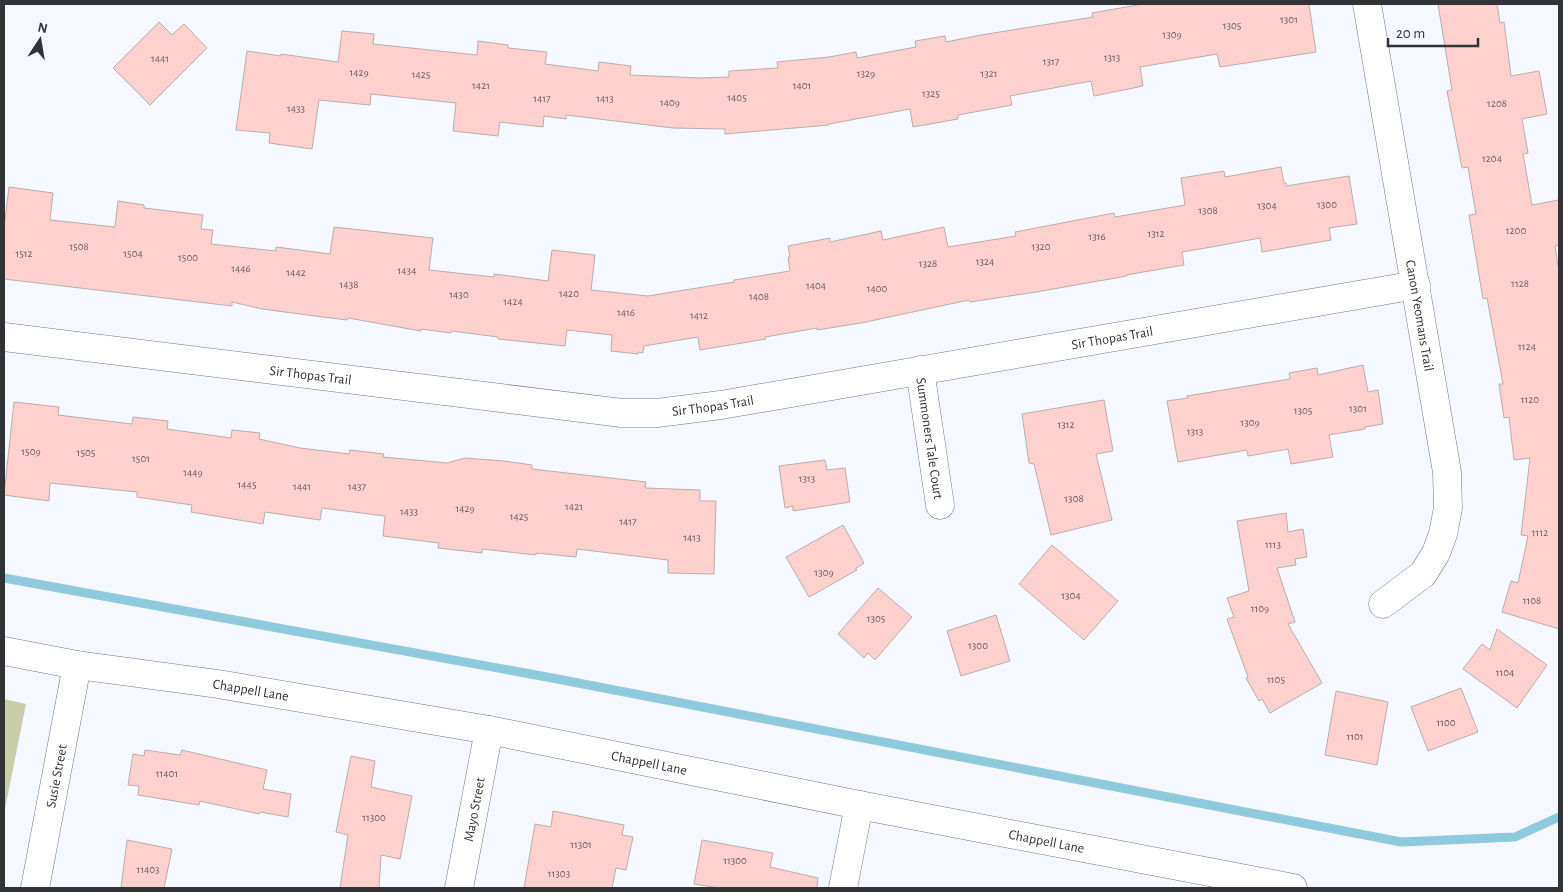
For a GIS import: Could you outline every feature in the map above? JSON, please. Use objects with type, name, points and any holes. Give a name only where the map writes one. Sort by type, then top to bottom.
[{"type":"street","name":"Canon Yeomans Trail","points":[[1367,4],[1447,472],[1448,508],[1443,534],[1436,553],[1423,574],[1383,604]]},
{"type":"street","name":"Sir Thopas Trail","points":[[4,337],[622,412],[658,413],[685,410],[1416,285]]},
{"type":"street","name":"Summoners Tale Court","points":[[920,370],[940,506]]},
{"type":"street","name":"Chappell Lane","points":[[4,651],[77,665],[218,684],[489,730],[1233,882],[1293,888]]},
{"type":"street","name":"Susie Street","points":[[35,888],[77,665]]},
{"type":"street","name":"Mayo Street","points":[[459,888],[489,730]]},
{"type":"street","points":[[843,888],[859,805]]},
{"type":"green space","points":[[4,699],[26,704],[4,814]]},
{"type":"building","points":[[1143,4],[1309,4],[1316,52],[1220,67],[1217,54],[1140,67],[1143,86],[1094,96],[1091,81],[1010,96],[1012,105],[958,115],[958,119],[913,127],[910,109],[829,125],[725,134],[725,129],[673,128],[566,115],[566,119],[544,116],[543,127],[500,122],[498,136],[453,131],[456,103],[371,94],[370,105],[319,100],[312,149],[269,143],[270,133],[236,130],[247,51],[338,62],[342,31],[374,34],[373,44],[477,55],[478,41],[508,45],[508,48],[547,52],[545,64],[598,71],[599,62],[631,66],[630,75],[701,78],[729,77],[729,71],[778,68],[777,62],[829,57],[856,52],[857,58],[916,47],[915,41],[945,36],[946,42],[1093,17],[1092,13]]},
{"type":"building","points":[[1438,4],[1497,4],[1500,23],[1504,22],[1511,76],[1539,71],[1547,114],[1522,119],[1528,153],[1523,154],[1532,205],[1559,200],[1559,245],[1555,246],[1559,272],[1559,629],[1502,612],[1511,581],[1518,583],[1528,536],[1521,535],[1530,458],[1514,460],[1509,417],[1504,418],[1499,384],[1503,384],[1487,298],[1483,299],[1469,215],[1476,214],[1468,167],[1462,168],[1447,91],[1452,90]]},
{"type":"building","points":[[159,22],[172,35],[184,24],[207,48],[150,105],[113,68]]},
{"type":"building","points":[[1281,167],[1286,186],[1349,176],[1357,224],[1329,228],[1331,240],[1262,252],[1260,238],[1182,252],[1184,265],[1036,292],[970,302],[969,300],[861,323],[817,330],[817,328],[700,350],[698,337],[644,346],[643,353],[638,352],[638,354],[611,351],[612,335],[567,330],[565,346],[498,339],[498,337],[452,331],[451,333],[421,329],[421,331],[348,318],[347,320],[262,309],[232,302],[232,306],[4,279],[4,228],[9,187],[53,193],[50,220],[115,227],[118,201],[144,205],[144,208],[203,215],[201,229],[213,230],[211,244],[276,251],[276,247],[330,254],[334,227],[433,238],[429,270],[494,277],[494,274],[548,281],[552,250],[595,255],[591,290],[648,296],[790,271],[788,246],[830,238],[830,242],[881,231],[883,240],[944,227],[948,247],[1016,236],[1015,232],[1114,213],[1115,217],[1185,205],[1181,178],[1224,171],[1225,177]]},
{"type":"building","points":[[1363,365],[1368,392],[1378,390],[1383,424],[1329,435],[1333,457],[1291,464],[1288,449],[1248,456],[1247,450],[1178,462],[1167,401],[1290,379],[1289,373],[1317,368],[1318,375]]},
{"type":"building","points":[[1104,400],[1113,451],[1096,454],[1112,520],[1051,535],[1034,464],[1029,463],[1022,414]]},
{"type":"building","points":[[14,402],[59,407],[58,415],[132,424],[133,417],[168,421],[167,429],[231,438],[232,430],[260,433],[259,439],[300,448],[349,454],[350,450],[384,454],[383,457],[447,463],[465,458],[504,461],[532,465],[532,469],[646,482],[645,488],[700,490],[700,501],[716,501],[714,574],[668,573],[668,560],[577,549],[576,557],[482,549],[482,553],[438,548],[439,543],[383,536],[385,516],[322,508],[320,520],[265,512],[263,524],[191,512],[192,505],[137,497],[137,492],[50,483],[49,501],[4,495]]},
{"type":"building","points":[[825,460],[827,470],[845,468],[850,502],[793,511],[793,506],[785,508],[779,466]]},
{"type":"building","points":[[1286,513],[1288,532],[1303,529],[1307,557],[1295,559],[1296,565],[1277,568],[1295,622],[1288,624],[1322,683],[1270,713],[1262,699],[1259,701],[1246,678],[1248,677],[1227,619],[1234,617],[1227,598],[1249,591],[1237,521]]},
{"type":"building","points":[[843,525],[864,563],[855,569],[857,570],[809,597],[786,557]]},
{"type":"building","points":[[1052,545],[1118,601],[1084,640],[1019,584]]},
{"type":"building","points":[[878,588],[912,617],[875,660],[868,653],[864,658],[838,634]]},
{"type":"building","points":[[996,615],[1010,661],[961,676],[947,631]]},
{"type":"building","points":[[1497,629],[1547,665],[1517,708],[1463,669],[1482,644],[1490,650]]},
{"type":"building","points":[[1461,688],[1478,732],[1428,751],[1411,707]]},
{"type":"building","points":[[1336,691],[1388,702],[1377,765],[1325,755]]},
{"type":"building","points":[[145,750],[180,755],[182,750],[267,770],[263,789],[291,794],[288,817],[260,812],[259,814],[200,801],[199,805],[138,795],[139,786],[128,785],[133,754],[144,756]]},
{"type":"building","points":[[351,756],[375,761],[371,787],[412,796],[400,859],[381,855],[379,888],[340,888],[348,835],[336,832]]},
{"type":"building","points":[[553,811],[624,825],[622,835],[633,837],[626,870],[616,868],[612,888],[524,888],[535,824],[551,827]]},
{"type":"building","points":[[127,840],[172,849],[164,888],[121,888]]},
{"type":"building","points":[[702,840],[773,853],[770,867],[818,878],[817,888],[719,888],[694,884]]},
{"type":"waterway","points":[[4,578],[547,677],[1401,842],[1515,837],[1559,817]]}]
